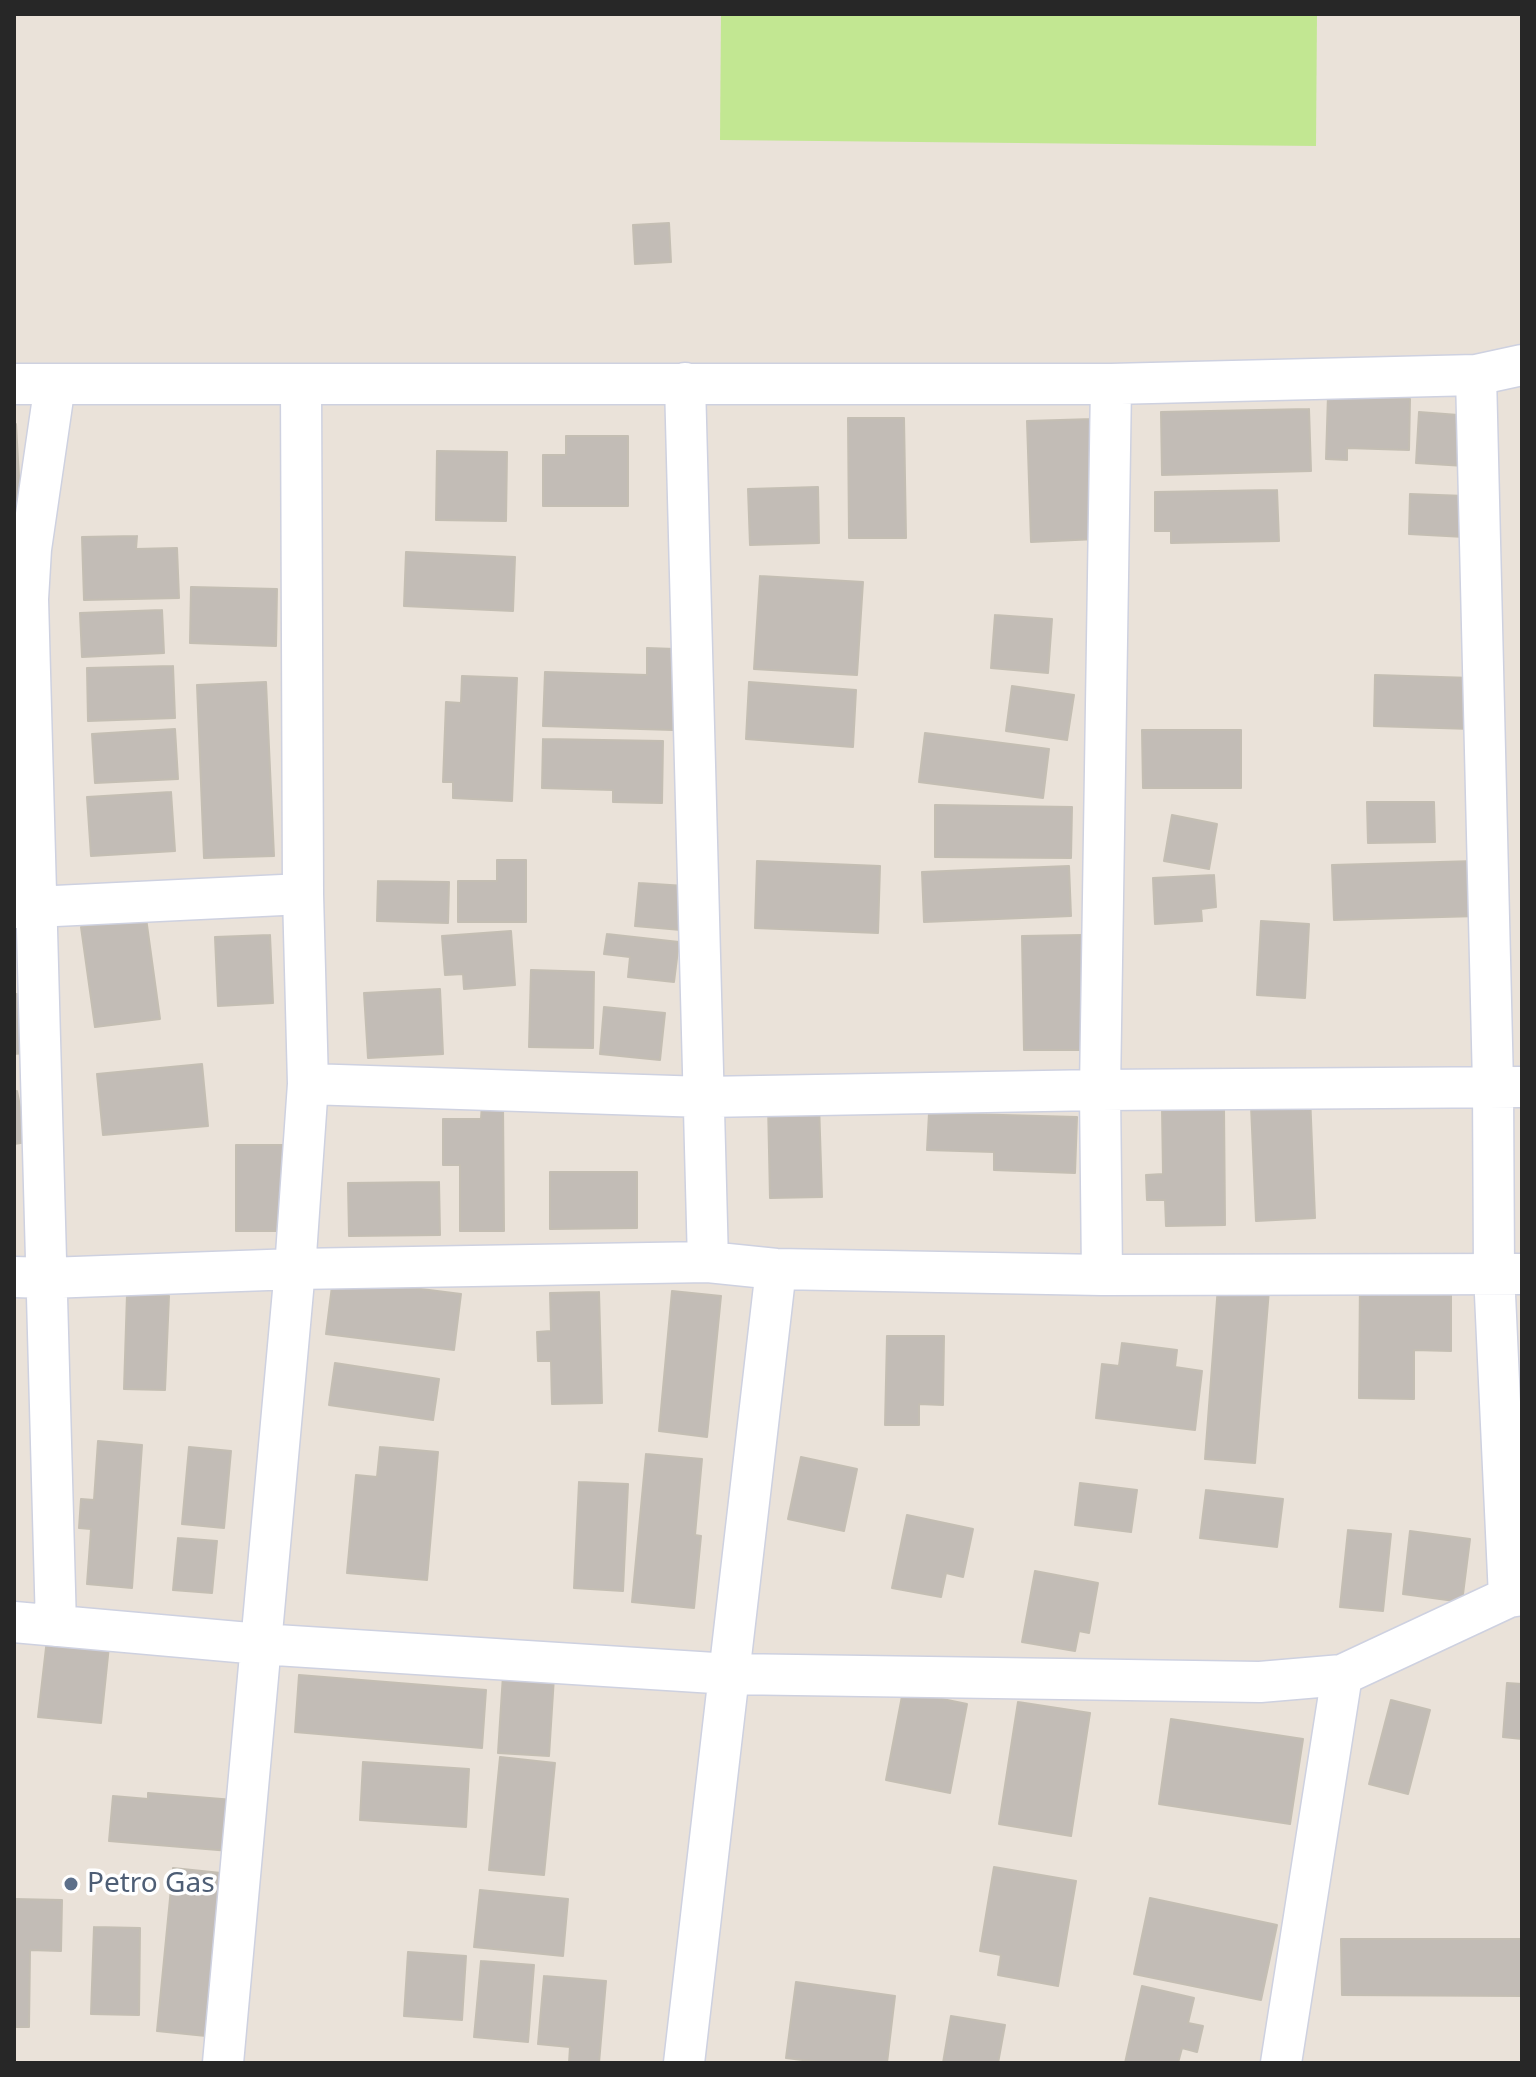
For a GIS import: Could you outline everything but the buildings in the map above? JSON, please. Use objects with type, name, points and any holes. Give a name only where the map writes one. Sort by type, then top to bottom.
[{"type":"street","points":[[14,384],[1111,384],[1476,375],[1522,365]]},
{"type":"street","points":[[14,1622],[260,1644],[730,1674],[1260,1682],[1342,1675],[1515,1596],[1507,1086],[1476,375]]},
{"type":"street","points":[[685,383],[708,1262]]},
{"type":"street","points":[[55,384],[31,549],[28,599],[25,908],[31,1278],[56,1626]]},
{"type":"street","points":[[223,2063],[295,1269],[308,1084],[303,894],[301,384]]},
{"type":"street","points":[[1102,1275],[1100,1090],[1111,384]]},
{"type":"street","points":[[25,908],[303,894]]},
{"type":"street","points":[[308,1084],[704,1097],[1507,1086]]},
{"type":"street","points":[[31,1278],[295,1269],[708,1262],[776,1269],[1102,1275],[1508,1273]]},
{"type":"street","points":[[684,2063],[776,1269]]},
{"type":"street","points":[[1281,2063],[1342,1675]]},
{"type":"green space","points":[[721,14],[1317,14],[1316,146],[720,140]]},
{"type":"place","name":"Petro Gas","points":[[71,1884]]}]
